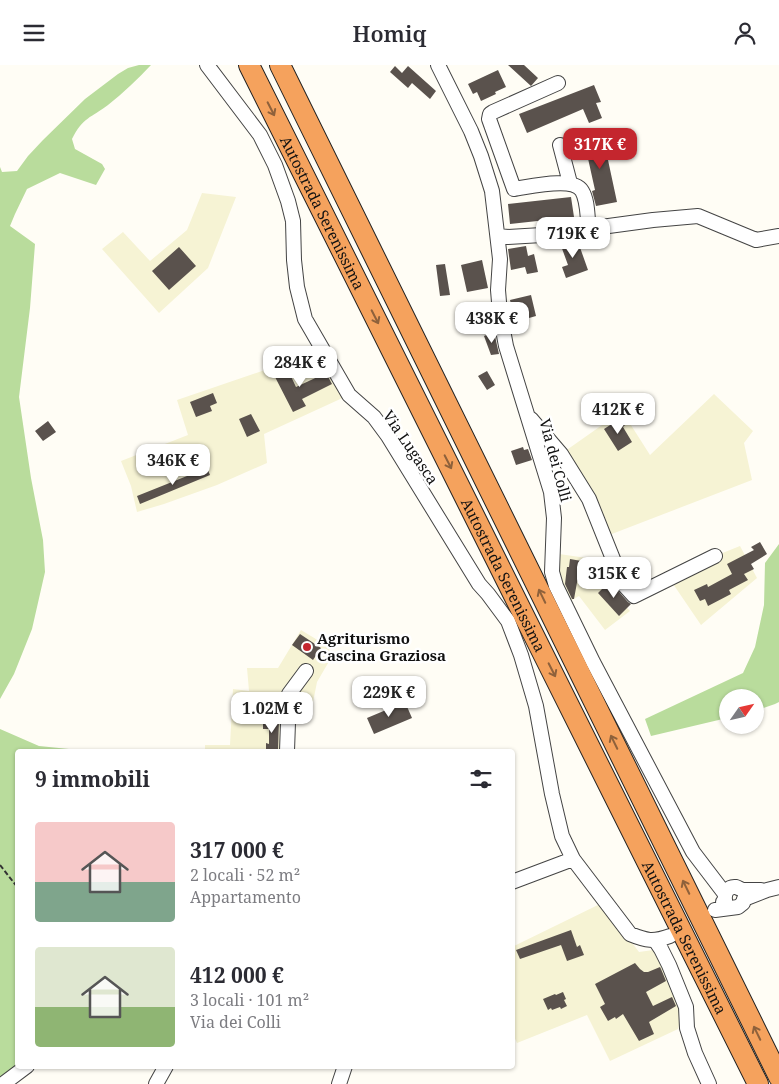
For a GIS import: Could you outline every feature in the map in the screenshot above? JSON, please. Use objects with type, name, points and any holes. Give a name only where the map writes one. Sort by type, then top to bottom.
[{"type":"highway","name":"Autostrada Serenissima","points":[[250,65],[758,1084]]},
{"type":"highway","name":"Autostrada Serenissima","points":[[280,65],[779,1077]]},
{"type":"street","name":"Via Lugasca","points":[[207,65],[260,135],[275,165],[293,221],[297,287],[305,319],[348,395],[374,417],[388,436],[478,584],[508,621],[521,655],[536,705],[552,794],[562,836],[573,859],[630,934],[655,940]]},
{"type":"street","name":"Via dei Colli","points":[[438,65],[471,131],[492,191],[500,259],[498,290],[500,314],[506,346],[551,492],[554,518],[552,572],[556,586],[592,662],[693,852],[712,877],[733,896],[773,888]]},
{"type":"street","points":[[514,189],[490,123],[490,114],[558,83]]},
{"type":"street","points":[[560,145],[570,183]]},
{"type":"street","points":[[492,191],[570,183],[581,190],[586,200],[589,229]]},
{"type":"street","points":[[498,236],[542,235],[698,216],[756,240],[779,236]]},
{"type":"street","points":[[527,415],[561,454],[588,499],[623,583],[634,596],[715,556]]},
{"type":"street","points":[[286,749],[289,694],[306,671]]},
{"type":"street","points":[[515,881],[573,859]]},
{"type":"street","points":[[670,936],[655,940],[669,965],[686,1007],[687,1027],[695,1053],[709,1084]]},
{"type":"street","points":[[3,1084],[23,1069]]},
{"type":"street","points":[[156,1084],[164,1069]]},
{"type":"street","points":[[339,1084],[345,1069]]},
{"type":"path","points":[[0,865],[15,883]]},
{"type":"shaded area","points":[[202,193],[236,197],[208,268],[159,313],[102,249],[123,232],[150,261],[187,230]]},
{"type":"shaded area","points":[[320,345],[349,395],[264,434],[267,463],[217,485],[137,512],[131,486],[121,461],[188,435],[177,400],[265,370]]},
{"type":"shaded area","points":[[714,394],[753,431],[744,443],[752,480],[604,537],[561,454],[622,411],[650,455]]},
{"type":"shaded area","points":[[740,546],[757,578],[701,625],[669,578]]},
{"type":"shaded area","points":[[552,553],[587,558],[590,582],[600,578],[630,611],[605,630],[579,596],[565,604]]},
{"type":"shaded area","points":[[301,630],[329,647],[331,658],[317,682],[313,702],[292,712],[289,749],[205,749],[205,745],[230,745],[233,689],[249,691],[247,668],[278,668]]},
{"type":"shaded area","points":[[602,903],[639,952],[660,949],[683,1009],[678,1029],[610,1061],[587,1015],[517,1043],[515,1039],[515,946]]},
{"type":"green space","points":[[139,65],[151,65],[114,100],[84,122],[72,139],[75,149],[102,164],[105,169],[96,185],[60,173],[27,189],[10,226],[35,244],[30,308],[19,397],[31,478],[43,540],[45,572],[32,629],[14,674],[0,699],[0,167],[2,172],[17,171],[43,140],[85,99],[118,74],[128,68]]},
{"type":"green space","points":[[779,544],[779,702],[764,708],[764,689],[719,689],[719,720],[651,736],[645,719],[743,673],[755,647],[764,605],[765,563]]},
{"type":"green space","points":[[0,729],[39,746],[69,749],[15,749],[15,1069],[0,1084]]},
{"type":"building","points":[[508,65],[524,65],[538,78],[531,86]]},
{"type":"building","points":[[395,66],[402,73],[408,66],[436,91],[430,99],[412,83],[408,88],[390,72]]},
{"type":"building","points":[[498,70],[506,87],[481,101],[477,92],[473,94],[468,84]]},
{"type":"building","points":[[594,85],[601,102],[596,103],[602,118],[589,123],[583,109],[527,133],[519,114]]},
{"type":"building","points":[[602,132],[617,202],[596,206],[592,191],[595,190],[583,136]]},
{"type":"building","points":[[571,197],[574,217],[510,224],[508,204]]},
{"type":"building","points":[[577,239],[588,270],[566,278],[562,267],[568,265],[560,243]]},
{"type":"building","points":[[526,246],[528,256],[534,254],[538,272],[527,274],[525,267],[511,270],[508,249]]},
{"type":"building","points":[[179,247],[196,266],[169,290],[152,271]]},
{"type":"building","points":[[482,260],[488,288],[467,292],[461,265]]},
{"type":"building","points":[[445,264],[450,295],[440,296],[436,265]]},
{"type":"building","points":[[531,295],[536,316],[515,322],[510,300]]},
{"type":"building","points":[[494,332],[499,354],[491,355],[484,336]]},
{"type":"building","points":[[287,368],[296,387],[326,373],[332,384],[302,399],[306,406],[293,412],[274,375]]},
{"type":"building","points":[[487,371],[495,385],[487,390],[478,376]]},
{"type":"building","points":[[213,393],[217,403],[210,406],[212,411],[196,417],[190,402]]},
{"type":"building","points":[[251,414],[260,431],[247,437],[239,419]]},
{"type":"building","points":[[621,418],[625,425],[623,427],[632,442],[618,451],[604,429]]},
{"type":"building","points":[[48,421],[56,432],[43,441],[35,431]]},
{"type":"building","points":[[523,447],[524,450],[528,449],[532,460],[516,465],[511,451]]},
{"type":"building","points":[[207,468],[210,475],[140,504],[137,496]]},
{"type":"building","points":[[760,542],[767,554],[751,564],[754,569],[744,574],[748,580],[729,590],[731,594],[708,606],[705,599],[700,601],[694,590],[707,584],[708,587],[732,574],[727,564],[754,550],[751,547]]},
{"type":"building","points":[[570,559],[593,563],[590,579],[578,577],[574,599],[572,599],[565,584]]},
{"type":"building","points":[[607,584],[611,589],[614,586],[631,604],[619,616],[598,593]]},
{"type":"building","name":"Agriturismo Cascina Graziosa","points":[[300,634],[321,648],[313,660],[292,645]]},
{"type":"building","points":[[405,702],[412,718],[374,734],[367,718]]},
{"type":"building","points":[[263,720],[279,720],[278,749],[266,749],[266,743],[269,744],[269,729],[263,729]]},
{"type":"building","points":[[571,930],[577,947],[580,945],[584,955],[567,961],[561,945],[520,959],[516,950]]},
{"type":"building","points":[[635,963],[644,972],[660,967],[661,969],[666,981],[646,992],[653,1006],[672,997],[676,1006],[649,1022],[654,1034],[639,1041],[623,1014],[616,1019],[615,1017],[608,1021],[600,1007],[605,1004],[595,984]]},
{"type":"building","points":[[563,992],[567,1006],[561,1009],[560,1007],[548,1010],[543,999]]},
{"type":"place","name":"Agriturismo Cascina Graziosa","points":[[307,647]]}]
